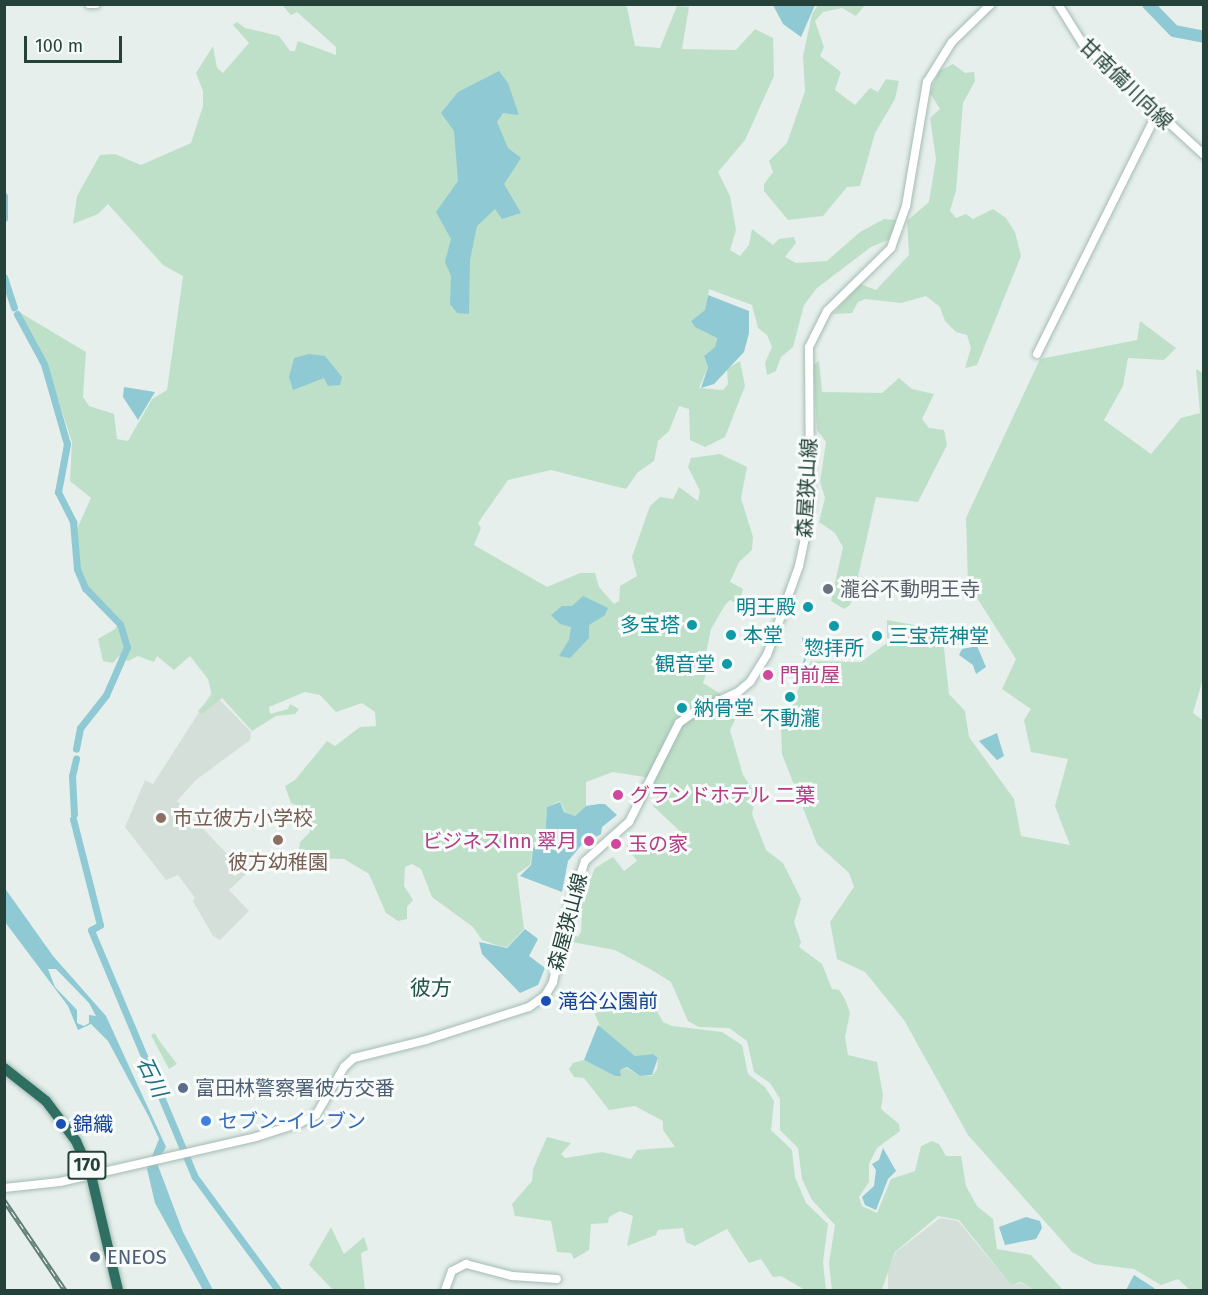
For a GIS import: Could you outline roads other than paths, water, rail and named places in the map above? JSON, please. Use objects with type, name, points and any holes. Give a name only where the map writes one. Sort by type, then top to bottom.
[{"type":"highway","name":"170","points":[[4,1068],[32,1088],[56,1113],[76,1141],[91,1175],[118,1290]]},
{"type":"main road","points":[[89,4],[96,4]]},
{"type":"main road","name":"森屋狭山線","points":[[4,1188],[91,1175],[256,1137],[311,1119],[354,1058],[420,1042],[529,1007],[548,992],[569,906],[585,861],[629,822],[679,723],[693,713],[738,693],[750,682],[767,655],[799,566],[806,534],[810,493],[809,348],[827,311],[891,249],[906,206],[927,82],[952,42],[991,4]]},
{"type":"main road","name":"甘南備川向線","points":[[1058,4],[1083,44],[1156,115],[1203,155]]},
{"type":"main road","points":[[1037,354],[1156,115]]},
{"type":"main road","points":[[445,1290],[452,1271],[466,1264],[512,1276],[557,1279]]},
{"type":"water","points":[[773,5],[815,5],[801,37],[783,24]]},
{"type":"water","points":[[499,71],[508,83],[519,115],[503,113],[497,122],[508,148],[521,158],[504,184],[521,213],[502,219],[495,209],[477,226],[470,260],[469,314],[457,313],[450,304],[451,276],[445,262],[451,239],[436,212],[458,181],[454,131],[441,113],[458,92]]},
{"type":"water","points":[[708,295],[749,311],[749,333],[744,352],[714,384],[701,388],[708,367],[704,356],[715,347],[717,338],[695,327],[691,321],[705,310]]},
{"type":"water","points":[[309,354],[325,356],[342,377],[340,385],[328,386],[324,378],[293,390],[289,377],[294,358]]},
{"type":"water","points":[[124,387],[155,392],[138,420],[123,397]]},
{"type":"water","points":[[583,596],[608,608],[605,615],[589,625],[589,638],[570,658],[559,656],[569,640],[571,627],[560,624],[551,615],[562,606],[572,606]]},
{"type":"water","points":[[977,646],[986,667],[976,674],[973,665],[959,655],[962,649]]},
{"type":"water","points":[[997,733],[1004,756],[997,760],[979,741]]},
{"type":"water","points":[[560,802],[564,812],[575,816],[586,806],[599,804],[605,804],[617,815],[602,827],[601,834],[594,838],[588,833],[582,838],[584,842],[568,861],[562,892],[520,876],[531,865],[533,848],[545,839],[547,807]]},
{"type":"water","points":[[4,887],[53,956],[106,1016],[166,1147],[157,1163],[183,1232],[213,1290],[203,1290],[155,1203],[147,1169],[159,1139],[108,1041],[91,1024],[78,1030],[68,1006],[5,922]],"holes":[[[48,969],[56,969],[89,1003],[96,1016],[89,1015],[89,1023],[84,1026],[77,1023],[77,1010],[55,987]]]},
{"type":"water","points":[[525,929],[538,939],[529,956],[545,968],[538,985],[520,993],[482,954],[479,942],[507,948]]},
{"type":"water","points":[[598,1025],[635,1056],[653,1054],[658,1058],[652,1075],[640,1076],[627,1067],[620,1070],[621,1076],[615,1076],[584,1060]]},
{"type":"water","points":[[883,1148],[896,1171],[888,1179],[876,1210],[865,1205],[862,1197],[874,1186],[876,1170],[872,1164],[879,1160]]},
{"type":"water","points":[[1026,1217],[1040,1221],[1042,1228],[1036,1239],[1005,1245],[999,1227]]},
{"type":"water","points":[[1134,1275],[1154,1288],[1155,1290],[1126,1290]]},
{"type":"waterway","points":[[1148,4],[1174,31],[1204,37]]},
{"type":"waterway","points":[[4,196],[4,218]]},
{"type":"waterway","points":[[4,277],[14,307]]},
{"type":"waterway","points":[[17,314],[44,364],[67,444],[58,492],[73,522],[77,569],[85,588],[120,624],[127,647],[106,695],[80,728],[76,749]]},
{"type":"waterway","points":[[799,680],[806,655],[803,638]]},
{"type":"waterway","points":[[74,814],[72,776],[76,758]]},
{"type":"waterway","name":"石川","points":[[73,819],[100,925],[91,930],[195,1177],[278,1290]]},
{"type":"railway","points":[[4,1200],[65,1290]]},
{"type":"place","name":"瀧谷不動明王寺","points":[[828,589]]},
{"type":"place","name":"明王殿","points":[[808,607]]},
{"type":"place","name":"多宝塔","points":[[692,625]]},
{"type":"place","name":"惣拝所","points":[[834,626]]},
{"type":"place","name":"本堂","points":[[731,635]]},
{"type":"place","name":"三宝荒神堂","points":[[877,636]]},
{"type":"place","name":"観音堂","points":[[727,664]]},
{"type":"place","name":"門前屋","points":[[768,675]]},
{"type":"place","name":"不動瀧","points":[[790,697]]},
{"type":"place","name":"納骨堂","points":[[682,708]]},
{"type":"place","name":"グランドホテル 二葉","points":[[618,795]]},
{"type":"place","name":"市立彼方小学校","points":[[161,818]]},
{"type":"place","name":"彼方幼稚園","points":[[278,840]]},
{"type":"place","name":"ビジネスInn 翠月","points":[[589,841]]},
{"type":"place","name":"玉の家","points":[[616,844]]},
{"type":"place","name":"滝谷公園前","points":[[546,1001]]},
{"type":"place","name":"富田林警察署彼方交番","points":[[183,1088]]},
{"type":"place","name":"セブン-イレブン","points":[[206,1121]]},
{"type":"place","name":"錦織","points":[[61,1124]]},
{"type":"place","name":"ENEOS","points":[[95,1257]]},
{"type":"district","name":"彼方","points":[[431,988]]}]
